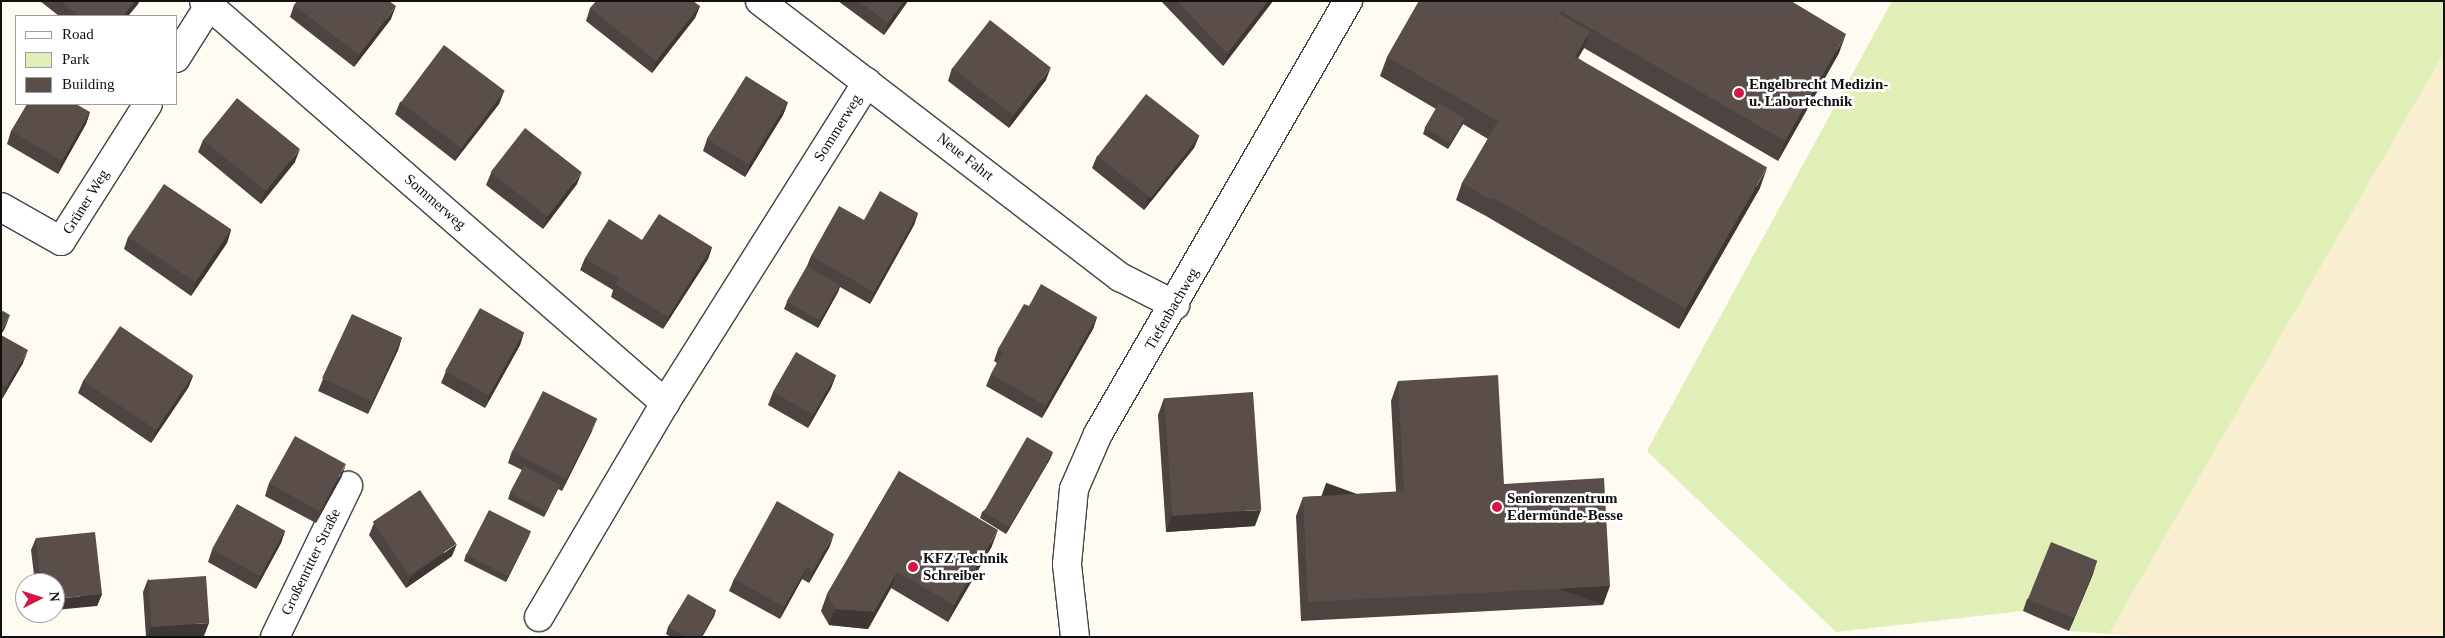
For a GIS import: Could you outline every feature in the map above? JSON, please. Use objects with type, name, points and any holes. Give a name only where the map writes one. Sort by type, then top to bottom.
[{"type":"street","name":"Neue Fahrt","points":[[760,1],[1120,277],[1175,305]]},
{"type":"street","name":"Tiefenbachweg","points":[[1075,637],[1067,564],[1074,489],[1098,434],[1175,305],[1348,1]]},
{"type":"street","name":"Sommerweg","points":[[208,3],[666,403]]},
{"type":"street","points":[[178,55],[208,3]]},
{"type":"street","name":"Sommerweg","points":[[539,617],[666,403],[867,82]]},
{"type":"street","name":"Grüner Weg","points":[[1,207],[61,242],[147,105]]},
{"type":"street","name":"Großenritter Straße","points":[[275,637],[348,486]]},
{"type":"shaded area","points":[[2444,53],[2444,637],[2143,637],[2109,634]]},
{"type":"green space","points":[[1892,1],[2444,1],[2444,53],[2109,634],[2069,631],[2093,574],[2023,611],[1836,632],[1647,451]]},
{"type":"building","points":[[60,1],[135,1],[124,15],[78,15]]},
{"type":"building","points":[[297,1],[389,1],[396,6],[359,55],[294,5]]},
{"type":"building","points":[[596,1],[693,1],[700,6],[656,61],[590,8]]},
{"type":"building","points":[[859,1],[904,1],[888,23]]},
{"type":"building","points":[[1177,1],[1268,1],[1227,54]]},
{"type":"building","name":"Engelbrecht Medizin- u. Labortechnik","points":[[1419,1],[1791,1],[1846,34],[1785,141],[1561,11],[1498,121],[1387,57]]},
{"type":"building","points":[[1560,14],[1590,32],[1574,56],[1491,200],[1462,183]]},
{"type":"building","points":[[990,20],[1051,67],[1013,115],[952,68]]},
{"type":"building","points":[[444,45],[505,91],[461,148],[401,103]]},
{"type":"building","points":[[1574,56],[1767,168],[1686,309],[1492,197]]},
{"type":"building","points":[[746,76],[788,102],[748,165],[707,139]]},
{"type":"building","points":[[1146,94],[1200,136],[1151,198],[1097,156]]},
{"type":"building","points":[[237,98],[300,149],[266,191],[203,140]]},
{"type":"building","points":[[1439,103],[1465,118],[1450,143],[1424,128]]},
{"type":"building","points":[[26,105],[78,105],[90,112],[62,161],[11,131]]},
{"type":"building","points":[[525,128],[582,172],[547,216],[491,172]]},
{"type":"building","points":[[164,184],[231,229],[195,282],[128,237]]},
{"type":"building","points":[[880,191],[918,213],[874,292],[811,256],[839,206],[864,220]]},
{"type":"building","points":[[659,214],[712,247],[668,317],[615,284],[619,279],[585,258],[609,219],[642,240]]},
{"type":"building","points":[[807,266],[840,285],[819,321],[786,302]]},
{"type":"building","points":[[1041,284],[1097,317],[1046,406],[991,374],[1003,352],[998,349],[1024,304],[1029,306]]},
{"type":"building","points":[[480,308],[524,332],[489,395],[445,371]]},
{"type":"building","points":[[1,310],[10,315],[1,331]]},
{"type":"building","points":[[352,314],[402,337],[372,402],[322,378]]},
{"type":"building","points":[[120,326],[193,375],[156,430],[83,381]]},
{"type":"building","points":[[1,335],[28,350],[6,387],[1,384]]},
{"type":"building","points":[[796,352],[836,375],[813,415],[773,392]]},
{"type":"building","name":"Seniorenzentrum Edermünde-Besse","points":[[1498,375],[1504,484],[1604,478],[1610,586],[1308,602],[1303,497],[1404,491],[1398,381]]},
{"type":"building","points":[[543,391],[597,419],[566,479],[512,452]]},
{"type":"building","points":[[1253,392],[1261,510],[1172,516],[1164,398]]},
{"type":"building","points":[[295,436],[346,464],[320,511],[269,483]]},
{"type":"building","points":[[1027,437],[1053,452],[1009,527],[984,512]]},
{"type":"building","points":[[524,466],[560,485],[546,512],[510,492]]},
{"type":"building","name":"KFZ Technik Schreiber","points":[[899,471],[998,530],[954,605],[897,572],[874,612],[835,609],[827,594]]},
{"type":"building","points":[[420,490],[456,544],[409,576],[373,522]]},
{"type":"building","points":[[777,501],[834,534],[813,571],[807,567],[784,607],[734,579]]},
{"type":"building","points":[[237,504],[285,531],[260,576],[212,549]]},
{"type":"building","points":[[489,510],[531,531],[508,576],[466,555]]},
{"type":"building","points":[[95,532],[102,594],[65,598],[65,573],[39,573],[36,538]]},
{"type":"building","points":[[2051,542],[2097,561],[2074,618],[2028,599]]},
{"type":"building","points":[[206,576],[209,623],[151,627],[148,580]]},
{"type":"building","points":[[688,594],[716,610],[701,637],[686,637],[668,627]]},
{"type":"place","name":"Engelbrecht Medizin- u. Labortechnik","points":[[1739,93]]},
{"type":"place","name":"Seniorenzentrum Edermünde-Besse","points":[[1497,507]]},
{"type":"place","name":"KFZ Technik Schreiber","points":[[913,567]]}]
